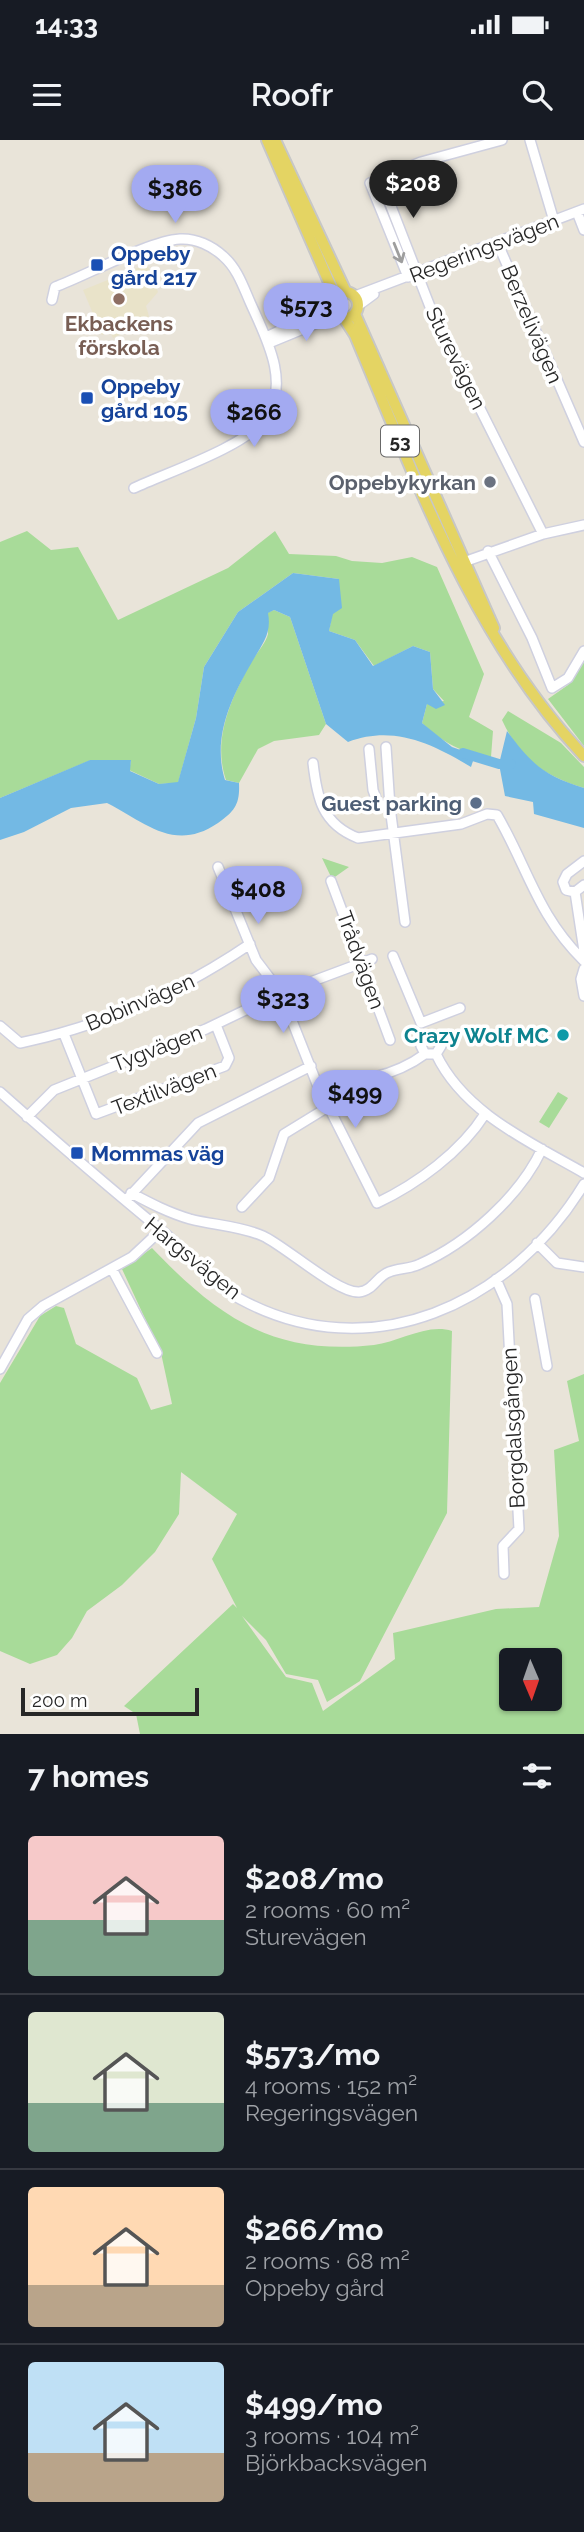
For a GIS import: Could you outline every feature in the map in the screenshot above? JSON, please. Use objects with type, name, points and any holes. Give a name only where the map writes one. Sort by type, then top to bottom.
[{"type":"main road","name":"53","points":[[267,140],[347,301]]},
{"type":"main road","name":"53","points":[[275,140],[460,563],[479,613],[535,699],[584,756]]},
{"type":"main road","name":"53","points":[[347,301],[340,317],[355,335],[460,563]]},
{"type":"main road","points":[[340,317],[347,301]]},
{"type":"street","points":[[408,277],[370,183],[421,162],[502,140]]},
{"type":"street","points":[[533,141],[554,221]]},
{"type":"street","name":"Sturevägen","points":[[380,178],[434,317],[543,534]]},
{"type":"street","name":"Regeringsvägen","points":[[267,340],[326,309],[580,211]]},
{"type":"street","points":[[580,211],[584,230]]},
{"type":"street","points":[[52,300],[55,287],[157,245],[179,239],[197,240],[225,257],[235,270],[267,340],[276,372],[275,392],[272,406],[258,428],[240,441],[134,488]]},
{"type":"street","name":"Berzelivägen","points":[[498,244],[584,442]]},
{"type":"street","points":[[267,340],[340,317]]},
{"type":"street","points":[[460,563],[543,534],[584,525]]},
{"type":"street","points":[[488,551],[533,639],[552,688],[556,688],[568,678],[584,651]]},
{"type":"street","points":[[386,747],[390,807],[405,922]]},
{"type":"street","points":[[369,749],[373,790],[378,804],[390,807],[435,803]]},
{"type":"street","points":[[313,763],[317,795],[327,819],[345,833],[358,838],[461,824],[487,814],[497,815],[538,901],[559,933],[584,961]]},
{"type":"street","points":[[575,892],[566,890],[563,882],[582,859],[584,861]]},
{"type":"street","points":[[218,867],[256,960],[281,993],[317,1084],[377,1203],[398,1193],[455,1150],[485,1114]]},
{"type":"street","name":"Trådvägen","points":[[331,881],[368,961],[390,1040]]},
{"type":"street","points":[[575,892],[584,885]]},
{"type":"street","points":[[575,892],[584,951]]},
{"type":"street","name":"Bobinvägen","points":[[0,1027],[20,1043],[64,1034],[189,984],[250,944]]},
{"type":"street","points":[[393,956],[426,1037],[421,1046],[485,1114],[584,1173]]},
{"type":"street","name":"Tygvägen","points":[[27,1116],[54,1090],[80,1078],[216,1025],[281,993],[368,961]]},
{"type":"street","points":[[584,969],[581,979],[584,996]]},
{"type":"street","points":[[421,1023],[460,1008]]},
{"type":"street","name":"Textilvägen","points":[[80,1078],[96,1114],[225,1066],[229,1058],[216,1025]]},
{"type":"street","name":"Bobinvägen","points":[[64,1034],[80,1078]]},
{"type":"street","points":[[317,1084],[357,1083],[440,1049],[439,1040],[426,1037]]},
{"type":"street","points":[[124,1203],[198,1124],[311,1066]]},
{"type":"street","name":"Hargsvägen","points":[[0,1092],[124,1203],[161,1230],[220,1285],[239,1298],[300,1322],[340,1329],[381,1329],[421,1319],[458,1304],[496,1279],[537,1243],[584,1184]]},
{"type":"street","points":[[242,1207],[269,1178],[284,1134],[328,1107]]},
{"type":"street","points":[[131,1194],[190,1219],[261,1235],[349,1291],[360,1292],[371,1288],[387,1272],[421,1264],[458,1241],[505,1200],[536,1161],[542,1149]]},
{"type":"street","points":[[0,1370],[28,1319],[132,1257],[161,1230]]},
{"type":"street","points":[[537,1243],[557,1263],[584,1267]]},
{"type":"street","points":[[112,1269],[157,1353]]},
{"type":"street","name":"Borgdalsgången","points":[[496,1279],[507,1304],[519,1529],[503,1546],[504,1574]]},
{"type":"street","points":[[535,1299],[547,1366]]},
{"type":"shaded area","name":"Ekbackens förskola","points":[[147,264],[158,292],[146,306],[149,316],[143,324],[113,338],[110,331],[102,335],[83,290]]},
{"type":"green space","points":[[27,531],[51,550],[78,547],[118,620],[228,568],[275,531],[289,554],[336,556],[352,561],[382,563],[412,557],[437,567],[484,674],[469,717],[493,731],[491,757],[454,746],[422,723],[427,704],[444,701],[433,689],[430,652],[413,646],[374,666],[355,640],[329,631],[339,579],[293,573],[238,612],[204,667],[196,718],[178,783],[159,784],[129,770],[131,761],[91,760],[0,798],[0,542]]},
{"type":"green space","points":[[274,610],[290,617],[326,724],[319,735],[274,741],[258,749],[239,783],[226,780],[222,765],[222,734],[244,676],[267,637],[267,613]]},
{"type":"green space","points":[[584,661],[584,746],[548,699],[568,685]]},
{"type":"green space","points":[[508,711],[561,743],[584,767],[584,788],[557,778],[525,755],[502,720]]},
{"type":"green space","points":[[322,858],[349,867],[332,879]]},
{"type":"green space","points":[[558,1092],[568,1098],[549,1128],[539,1122]]},
{"type":"green space","points":[[152,1248],[200,1294],[225,1312],[277,1337],[306,1344],[338,1347],[374,1345],[433,1329],[452,1331],[447,1513],[360,1681],[327,1702],[318,1680],[286,1674],[266,1640],[242,1616],[286,1677],[312,1683],[323,1711],[395,1659],[393,1633],[496,1609],[539,1607],[559,1536],[554,1450],[579,1441],[567,1381],[584,1374],[584,1734],[140,1734],[136,1714],[124,1706],[233,1604],[237,1608],[212,1559],[237,1514],[181,1472],[179,1514],[155,1552],[122,1585],[87,1611],[72,1638],[57,1655],[30,1664],[0,1651],[0,1383],[40,1316],[56,1306],[64,1308],[76,1344],[137,1378],[151,1410],[172,1404],[161,1353],[122,1269]]},
{"type":"water","points":[[293,573],[339,579],[342,608],[333,614],[329,631],[355,640],[373,666],[413,646],[430,652],[433,689],[445,705],[436,709],[427,704],[422,723],[452,747],[475,755],[471,767],[411,739],[381,735],[348,742],[326,724],[290,617],[274,610],[268,613],[269,627],[265,639],[237,690],[222,734],[225,780],[239,783],[237,802],[224,819],[202,832],[174,835],[147,826],[107,803],[71,808],[24,832],[0,840],[0,798],[90,760],[131,760],[130,771],[159,784],[178,782],[196,718],[204,667],[238,612]]},
{"type":"water","points":[[507,731],[540,767],[559,779],[584,788],[584,828],[534,814],[533,802],[505,796],[499,764]]},
{"type":"waterway","points":[[463,753],[499,764],[511,764]]},
{"type":"place","name":"Oppeby gård 217","points":[[97,265]]},
{"type":"place","name":"Ekbackens förskola","points":[[119,299]]},
{"type":"place","name":"Oppeby gård 105","points":[[87,398]]},
{"type":"place","name":"Oppebykyrkan","points":[[490,482]]},
{"type":"place","name":"Guest parking","points":[[476,803]]},
{"type":"place","name":"Crazy Wolf MC","points":[[563,1035]]},
{"type":"place","name":"Mommas väg","points":[[77,1153]]}]
